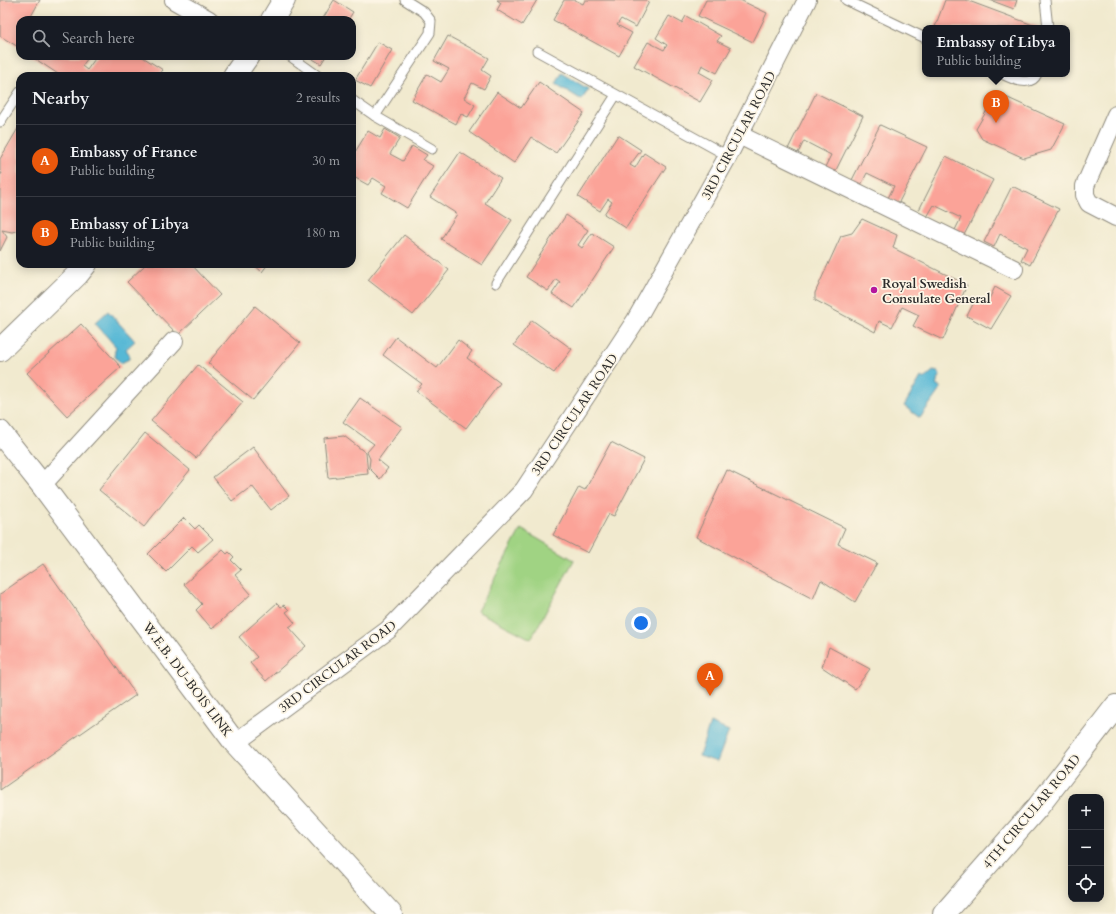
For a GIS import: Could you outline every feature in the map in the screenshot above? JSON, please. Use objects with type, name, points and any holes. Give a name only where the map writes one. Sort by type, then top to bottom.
[{"type":"street","points":[[174,0],[202,16]]},
{"type":"street","points":[[274,16],[284,0]]},
{"type":"street","name":"3RD CIRCULAR ROAD","points":[[235,743],[388,630],[524,490],[636,320],[728,156],[807,0]]},
{"type":"street","points":[[237,72],[245,60]]},
{"type":"street","points":[[1116,115],[1088,177],[1085,186],[1085,195],[1089,203],[1116,217]]},
{"type":"street","points":[[739,135],[1014,269]]},
{"type":"street","points":[[0,350],[83,268]]},
{"type":"street","points":[[42,485],[174,341]]},
{"type":"street","name":"W.E.B. DU-BOIS LINK","points":[[0,432],[42,485],[235,743],[391,914]]},
{"type":"street","name":"4TH CIRCULAR ROAD","points":[[944,914],[1037,808],[1116,706]]},
{"type":"lane","points":[[375,116],[430,33],[431,21],[424,12],[405,0]]},
{"type":"lane","points":[[846,0],[922,37]]},
{"type":"lane","points":[[1045,0],[1048,25]]},
{"type":"lane","points":[[537,51],[728,156]]},
{"type":"lane","points":[[296,60],[312,72]]},
{"type":"lane","points":[[1008,77],[1015,80],[1027,82],[1036,77]]},
{"type":"lane","points":[[496,283],[616,95]]},
{"type":"lane","points":[[0,122],[16,98]]},
{"type":"lane","points":[[356,103],[375,116],[432,149]]},
{"type":"green space","points":[[521,529],[574,560],[531,639],[477,611]]},
{"type":"water","points":[[562,73],[588,89],[582,100],[556,84]]},
{"type":"water","points":[[108,311],[135,341],[126,349],[129,354],[129,359],[121,363],[115,356],[116,347],[95,323]]},
{"type":"water","points":[[933,371],[938,372],[940,376],[936,385],[941,388],[920,418],[904,406],[921,377],[924,379]]},
{"type":"water","points":[[710,723],[729,731],[717,762],[699,756]]},
{"type":"building","points":[[0,0],[40,0],[31,16],[16,16],[16,46],[0,36]]},
{"type":"building","points":[[334,0],[353,12],[350,16],[324,16]]},
{"type":"building","points":[[497,0],[537,0],[522,25],[497,10],[501,3]]},
{"type":"building","points":[[564,0],[575,0],[583,4],[585,0],[645,0],[649,2],[636,27],[621,19],[617,25],[632,33],[619,56],[553,20]]},
{"type":"building","points":[[706,0],[740,0],[767,13],[753,42],[698,16]]},
{"type":"building","points":[[945,0],[966,0],[1033,25],[936,25]]},
{"type":"building","points":[[990,0],[1017,0],[1014,9]]},
{"type":"building","points":[[669,16],[682,23],[686,16],[721,36],[717,41],[731,48],[717,73],[702,65],[699,72],[713,80],[700,102],[634,66],[648,42],[664,50],[667,45],[656,38]]},
{"type":"building","points":[[448,36],[489,58],[482,70],[491,76],[484,89],[472,83],[464,98],[475,105],[468,117],[461,114],[456,124],[412,100],[427,74],[441,82],[449,69],[434,61]]},
{"type":"building","points":[[378,42],[392,50],[370,88],[356,81]]},
{"type":"building","points":[[37,60],[86,60],[82,66],[87,70],[94,60],[147,60],[163,70],[161,72],[55,72]]},
{"type":"building","points":[[314,60],[324,60],[321,64]]},
{"type":"building","points":[[539,82],[584,113],[556,153],[531,137],[514,163],[469,132],[497,92],[521,108]]},
{"type":"building","points":[[816,93],[863,116],[835,172],[825,167],[831,155],[804,141],[798,153],[788,149]]},
{"type":"building","points":[[997,93],[1065,124],[1051,150],[1024,158],[982,139],[976,129]]},
{"type":"building","points":[[880,125],[927,147],[898,204],[888,198],[894,186],[867,173],[861,185],[852,180]]},
{"type":"building","points":[[385,129],[400,138],[390,154],[403,161],[412,146],[427,155],[423,160],[433,166],[407,208],[382,193],[386,186],[373,178],[368,185],[356,178],[356,150],[368,131],[380,138]]},
{"type":"building","points":[[16,132],[16,231],[12,232],[2,230],[7,237],[0,251],[0,174],[2,174],[0,170],[0,159]]},
{"type":"building","points":[[618,135],[641,150],[630,165],[635,168],[644,153],[666,167],[626,228],[604,214],[612,202],[608,199],[600,211],[578,197]]},
{"type":"building","points":[[460,152],[501,178],[485,203],[512,220],[482,265],[441,239],[457,214],[430,197]]},
{"type":"building","points":[[946,156],[993,180],[964,235],[955,230],[961,218],[934,205],[927,217],[918,212]]},
{"type":"building","points":[[1012,186],[1059,209],[1030,265],[1021,260],[1027,248],[1000,234],[994,247],[984,242]]},
{"type":"building","points":[[566,215],[588,230],[578,245],[582,248],[592,233],[614,247],[574,308],[552,294],[560,282],[556,279],[548,291],[526,277]]},
{"type":"building","points":[[862,219],[897,235],[893,248],[967,285],[943,340],[913,326],[919,315],[902,307],[892,327],[879,321],[875,332],[815,300],[815,293],[841,236],[852,233]]},
{"type":"building","points":[[404,235],[449,270],[413,315],[368,280]]},
{"type":"building","points":[[142,268],[195,268],[220,295],[178,335],[127,282]]},
{"type":"building","points":[[258,268],[265,268],[262,272]]},
{"type":"building","points":[[995,287],[1011,296],[991,329],[967,316],[975,300],[986,305]]},
{"type":"building","points":[[255,306],[300,343],[253,400],[208,363]]},
{"type":"building","points":[[532,320],[572,349],[554,373],[514,345]]},
{"type":"building","points":[[81,324],[121,367],[67,416],[27,373]]},
{"type":"building","points":[[396,337],[437,368],[458,340],[472,351],[467,358],[500,383],[466,428],[416,391],[422,384],[383,355]]},
{"type":"building","points":[[198,365],[243,402],[196,458],[151,421]]},
{"type":"building","points":[[360,398],[402,427],[378,460],[388,468],[380,479],[369,468],[370,459],[367,452],[374,444],[343,422]]},
{"type":"building","points":[[145,433],[190,470],[144,527],[99,490]]},
{"type":"building","points":[[344,436],[366,453],[368,474],[328,478],[324,438]]},
{"type":"building","points":[[611,442],[644,459],[614,516],[609,514],[588,553],[553,535],[579,487],[585,490]]},
{"type":"building","points":[[253,447],[289,496],[271,510],[252,486],[232,501],[213,477]]},
{"type":"building","points":[[727,470],[845,528],[838,544],[877,563],[855,602],[821,580],[813,599],[696,537]]},
{"type":"building","points":[[184,518],[195,529],[199,525],[213,539],[198,552],[192,546],[166,572],[148,554]]},
{"type":"building","points":[[223,550],[227,554],[229,552],[234,557],[231,560],[241,570],[235,575],[251,594],[212,629],[196,610],[202,604],[184,584]]},
{"type":"building","points":[[43,564],[136,695],[0,790],[0,594]]},
{"type":"building","points":[[277,603],[281,607],[284,605],[289,610],[286,612],[295,623],[289,627],[306,646],[266,681],[250,663],[257,657],[239,637]]},
{"type":"building","points":[[829,647],[870,669],[855,689],[822,667]]},
{"type":"place","name":"Embassy of Libya","points":[[996,123]]},
{"type":"place","name":"Royal Swedish Consulate General","points":[[874,290]]},
{"type":"place","name":"Embassy of France","points":[[710,696]]}]
